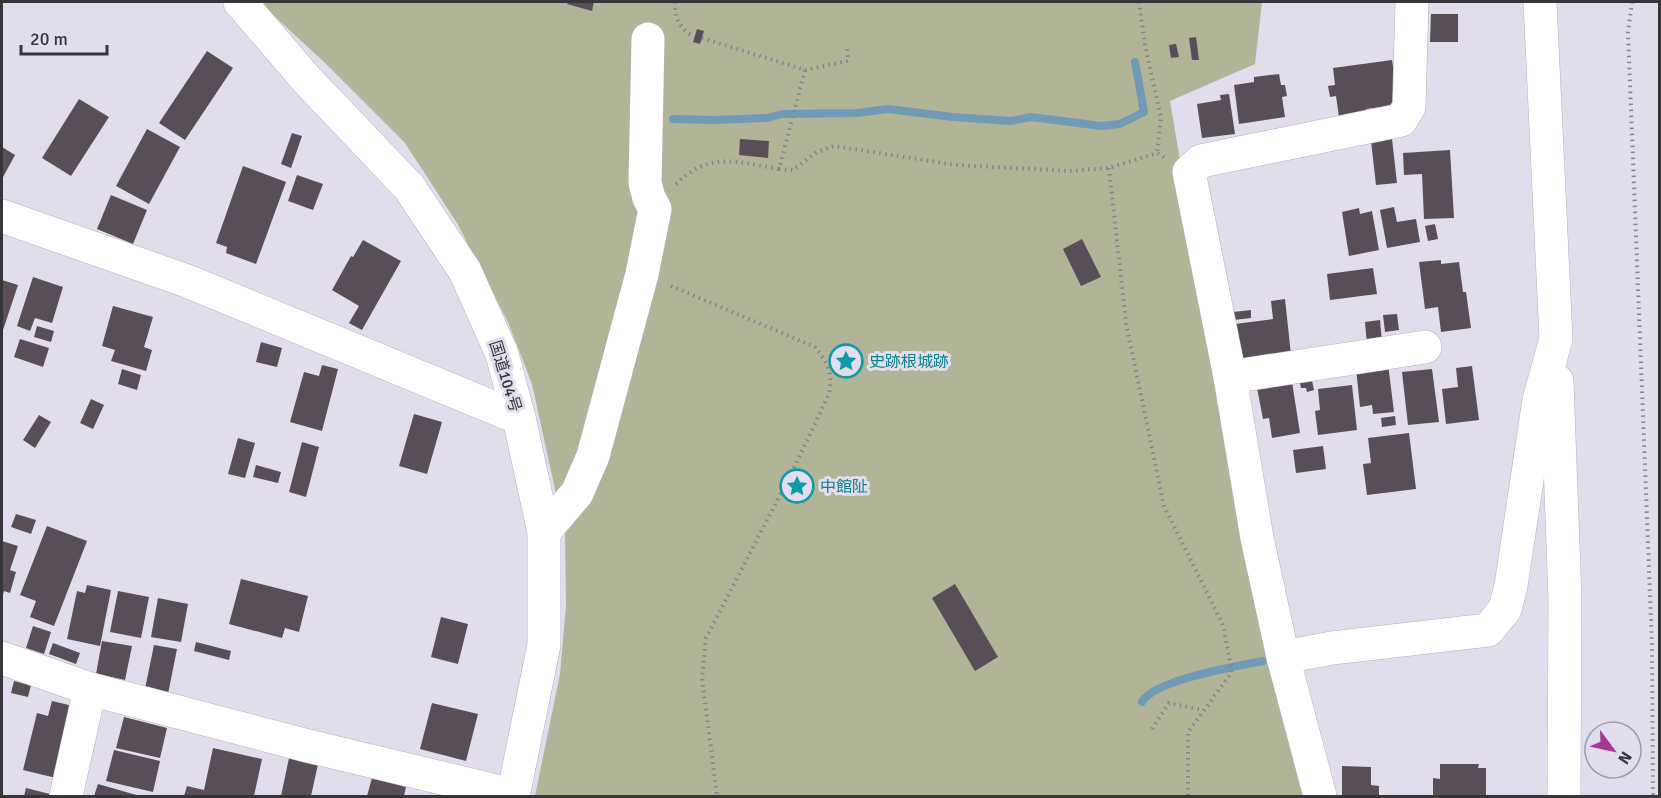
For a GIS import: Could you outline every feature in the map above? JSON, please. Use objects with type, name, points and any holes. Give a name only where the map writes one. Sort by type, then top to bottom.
[{"type":"main road","name":"国道104号","points":[[240,2],[307,80],[409,187],[465,271],[502,354],[519,418],[544,532],[544,645],[513,796]]},
{"type":"main road","points":[[1320,796],[1283,657],[1257,538],[1230,377],[1189,172],[1201,161],[1401,120],[1409,107],[1412,2]]},
{"type":"main road","points":[[1540,2],[1556,339],[1565,599],[1564,796]]},
{"type":"main road","points":[[544,532],[577,493],[593,456],[642,274],[655,210],[645,183],[648,39]]},
{"type":"main road","points":[[2,216],[187,281],[519,418]]},
{"type":"main road","points":[[1283,657],[1332,648],[1488,630],[1505,609],[1511,586],[1539,400],[1556,339]]},
{"type":"main road","points":[[1230,377],[1425,347]]},
{"type":"main road","points":[[2,658],[90,689],[513,796]]},
{"type":"main road","points":[[66,796],[90,689]]},
{"type":"path","points":[[675,2],[675,14],[681,28],[691,35]]},
{"type":"path","points":[[1138,2],[1161,118],[1157,153]]},
{"type":"path","points":[[1632,2],[1628,32],[1652,645],[1653,796]]},
{"type":"path","points":[[702,38],[805,70],[848,62],[847,45]]},
{"type":"path","points":[[779,169],[805,70]]},
{"type":"path","points":[[655,210],[685,176],[713,161],[794,170],[817,152],[834,146],[968,166],[1070,171],[1109,168],[1157,153],[1189,172]]},
{"type":"path","points":[[1109,168],[1126,323],[1164,506],[1223,625],[1232,672],[1188,732],[1188,796]]},
{"type":"path","points":[[642,274],[815,347],[827,362],[832,381],[829,394],[793,470],[706,638],[702,679],[717,796]]},
{"type":"path","points":[[1652,645],[1659,649]]},
{"type":"path","points":[[1152,729],[1169,703],[1203,710]]},
{"type":"green space","points":[[262,2],[1262,2],[1255,64],[1170,101],[1183,178],[1307,773],[1302,796],[535,796],[560,674],[566,605],[565,535],[532,384],[508,322],[457,223],[405,143]]},
{"type":"building","points":[[568,2],[594,2],[592,11],[567,4]]},
{"type":"building","points":[[1431,14],[1458,14],[1458,42],[1430,42]]},
{"type":"building","points":[[697,29],[704,31],[700,44],[693,42]]},
{"type":"building","points":[[1196,37],[1199,60],[1192,60],[1189,38]]},
{"type":"building","points":[[1176,44],[1179,57],[1171,58],[1169,45]]},
{"type":"building","points":[[207,51],[233,68],[185,140],[159,123]]},
{"type":"building","points":[[1392,60],[1399,105],[1366,109],[1367,114],[1339,117],[1336,96],[1330,97],[1328,86],[1335,85],[1333,68]]},
{"type":"building","points":[[1279,74],[1281,85],[1285,85],[1287,96],[1282,97],[1285,117],[1239,124],[1234,85],[1254,82],[1254,77]]},
{"type":"building","points":[[1229,94],[1235,134],[1202,138],[1197,104],[1221,100],[1220,95]]},
{"type":"building","points":[[79,99],[109,117],[71,176],[42,158]]},
{"type":"building","points":[[147,129],[180,147],[149,204],[116,186]]},
{"type":"building","points":[[292,133],[302,136],[291,168],[281,164]]},
{"type":"building","points":[[740,139],[769,141],[768,158],[739,155]]},
{"type":"building","points":[[1392,139],[1397,183],[1376,185],[1371,141]]},
{"type":"building","points":[[2,147],[15,155],[2,179]]},
{"type":"building","points":[[1450,150],[1454,218],[1424,219],[1422,174],[1404,175],[1403,153]]},
{"type":"building","points":[[243,166],[286,182],[256,264],[226,253],[227,247],[216,243]]},
{"type":"building","points":[[297,175],[323,184],[313,210],[288,201]]},
{"type":"building","points":[[111,195],[147,210],[133,244],[97,229]]},
{"type":"building","points":[[1394,207],[1397,222],[1416,219],[1420,242],[1387,248],[1380,210]]},
{"type":"building","points":[[1359,208],[1360,214],[1372,211],[1379,250],[1349,256],[1342,212]]},
{"type":"building","points":[[1435,224],[1438,239],[1428,241],[1425,226]]},
{"type":"building","points":[[1082,239],[1101,277],[1081,286],[1063,249]]},
{"type":"building","points":[[363,240],[401,261],[362,330],[349,323],[359,306],[332,290]]},
{"type":"building","points":[[1441,260],[1441,264],[1459,262],[1471,328],[1441,332],[1438,307],[1425,309],[1419,262]]},
{"type":"building","points":[[1373,268],[1377,294],[1330,300],[1327,274]]},
{"type":"building","points":[[33,277],[63,287],[52,323],[35,318],[30,331],[17,326]]},
{"type":"building","points":[[2,280],[18,285],[2,333]]},
{"type":"building","points":[[1285,299],[1291,355],[1239,362],[1235,324],[1273,319],[1271,301]]},
{"type":"building","points":[[113,306],[153,317],[144,347],[152,350],[146,371],[111,361],[115,350],[102,346]]},
{"type":"building","points":[[1251,310],[1251,318],[1234,320],[1233,312]]},
{"type":"building","points":[[1397,314],[1399,330],[1385,332],[1383,315]]},
{"type":"building","points":[[1380,320],[1382,343],[1367,345],[1365,322]]},
{"type":"building","points":[[37,326],[54,331],[51,342],[34,337]]},
{"type":"building","points":[[20,339],[49,348],[43,367],[14,357]]},
{"type":"building","points":[[261,342],[282,348],[277,367],[256,362]]},
{"type":"building","points":[[1388,364],[1394,412],[1373,414],[1372,405],[1360,407],[1356,368]]},
{"type":"building","points":[[322,365],[338,369],[322,431],[290,422],[304,372],[319,376]]},
{"type":"building","points":[[1472,366],[1479,420],[1446,424],[1442,389],[1458,387],[1456,368]]},
{"type":"building","points":[[122,369],[141,375],[137,390],[118,384]]},
{"type":"building","points":[[1432,369],[1439,422],[1408,425],[1402,372]]},
{"type":"building","points":[[1311,376],[1314,390],[1307,392],[1306,388],[1301,388],[1299,379]]},
{"type":"building","points":[[1292,382],[1300,433],[1272,438],[1269,418],[1263,419],[1257,388]]},
{"type":"building","points":[[1352,385],[1357,430],[1318,435],[1315,411],[1320,410],[1318,389]]},
{"type":"building","points":[[91,399],[104,405],[93,429],[80,423]]},
{"type":"building","points":[[414,414],[442,422],[427,474],[399,466]]},
{"type":"building","points":[[39,415],[51,422],[35,448],[23,440]]},
{"type":"building","points":[[1395,416],[1396,425],[1382,427],[1381,418]]},
{"type":"building","points":[[1409,433],[1416,489],[1367,495],[1363,464],[1371,463],[1368,438]]},
{"type":"building","points":[[238,438],[255,443],[245,478],[228,474]]},
{"type":"building","points":[[302,442],[319,447],[306,497],[289,492]]},
{"type":"building","points":[[1323,446],[1326,469],[1296,473],[1293,450]]},
{"type":"building","points":[[256,465],[281,472],[278,483],[253,477]]},
{"type":"building","points":[[16,514],[36,520],[31,534],[11,527]]},
{"type":"building","points":[[47,526],[87,541],[54,626],[30,617],[36,601],[20,595]]},
{"type":"building","points":[[2,541],[18,546],[10,570],[16,572],[10,593],[4,591],[2,598]]},
{"type":"building","points":[[241,579],[308,596],[299,632],[285,628],[282,638],[229,624]]},
{"type":"building","points":[[955,584],[998,657],[975,671],[932,598]]},
{"type":"building","points":[[87,585],[111,590],[100,646],[67,639],[77,591],[85,593]]},
{"type":"building","points":[[118,591],[149,597],[141,638],[110,632]]},
{"type":"building","points":[[158,598],[188,604],[181,642],[151,637]]},
{"type":"building","points":[[441,617],[468,624],[458,664],[431,657]]},
{"type":"building","points":[[33,626],[51,632],[44,654],[26,648]]},
{"type":"building","points":[[102,641],[132,646],[125,680],[96,674]]},
{"type":"building","points":[[196,642],[231,651],[229,660],[194,651]]},
{"type":"building","points":[[53,643],[80,653],[76,664],[49,654]]},
{"type":"building","points":[[154,645],[177,649],[168,694],[145,689]]},
{"type":"building","points":[[14,681],[31,685],[28,697],[11,693]]},
{"type":"building","points":[[52,701],[73,706],[56,778],[23,770],[37,713],[48,716]]},
{"type":"building","points":[[432,703],[478,714],[466,761],[420,749]]},
{"type":"building","points":[[124,717],[167,728],[160,758],[116,748]]},
{"type":"building","points":[[213,748],[262,759],[254,796],[184,796],[187,786],[204,790]]},
{"type":"building","points":[[114,750],[160,761],[153,792],[106,781]]},
{"type":"building","points":[[289,758],[318,764],[311,796],[281,796]]},
{"type":"building","points":[[1440,764],[1479,764],[1478,768],[1486,768],[1486,796],[1433,796],[1433,778],[1440,779]]},
{"type":"building","points":[[1342,766],[1371,767],[1371,785],[1379,786],[1379,796],[1342,796]]},
{"type":"building","points":[[372,778],[406,787],[404,796],[367,796]]},
{"type":"building","points":[[98,784],[140,796],[94,796]]},
{"type":"building","points":[[26,788],[54,795],[54,796],[24,796]]},
{"type":"waterway","points":[[673,119],[767,118],[782,114],[857,113],[888,109],[1011,121],[1031,117],[1101,126],[1120,124],[1144,112],[1135,62]]},
{"type":"waterway","points":[[1142,702],[1162,687],[1179,681],[1216,670],[1263,661]]},
{"type":"place","name":"史跡根城跡","points":[[846,361]]},
{"type":"place","name":"中館阯","points":[[797,486]]}]
